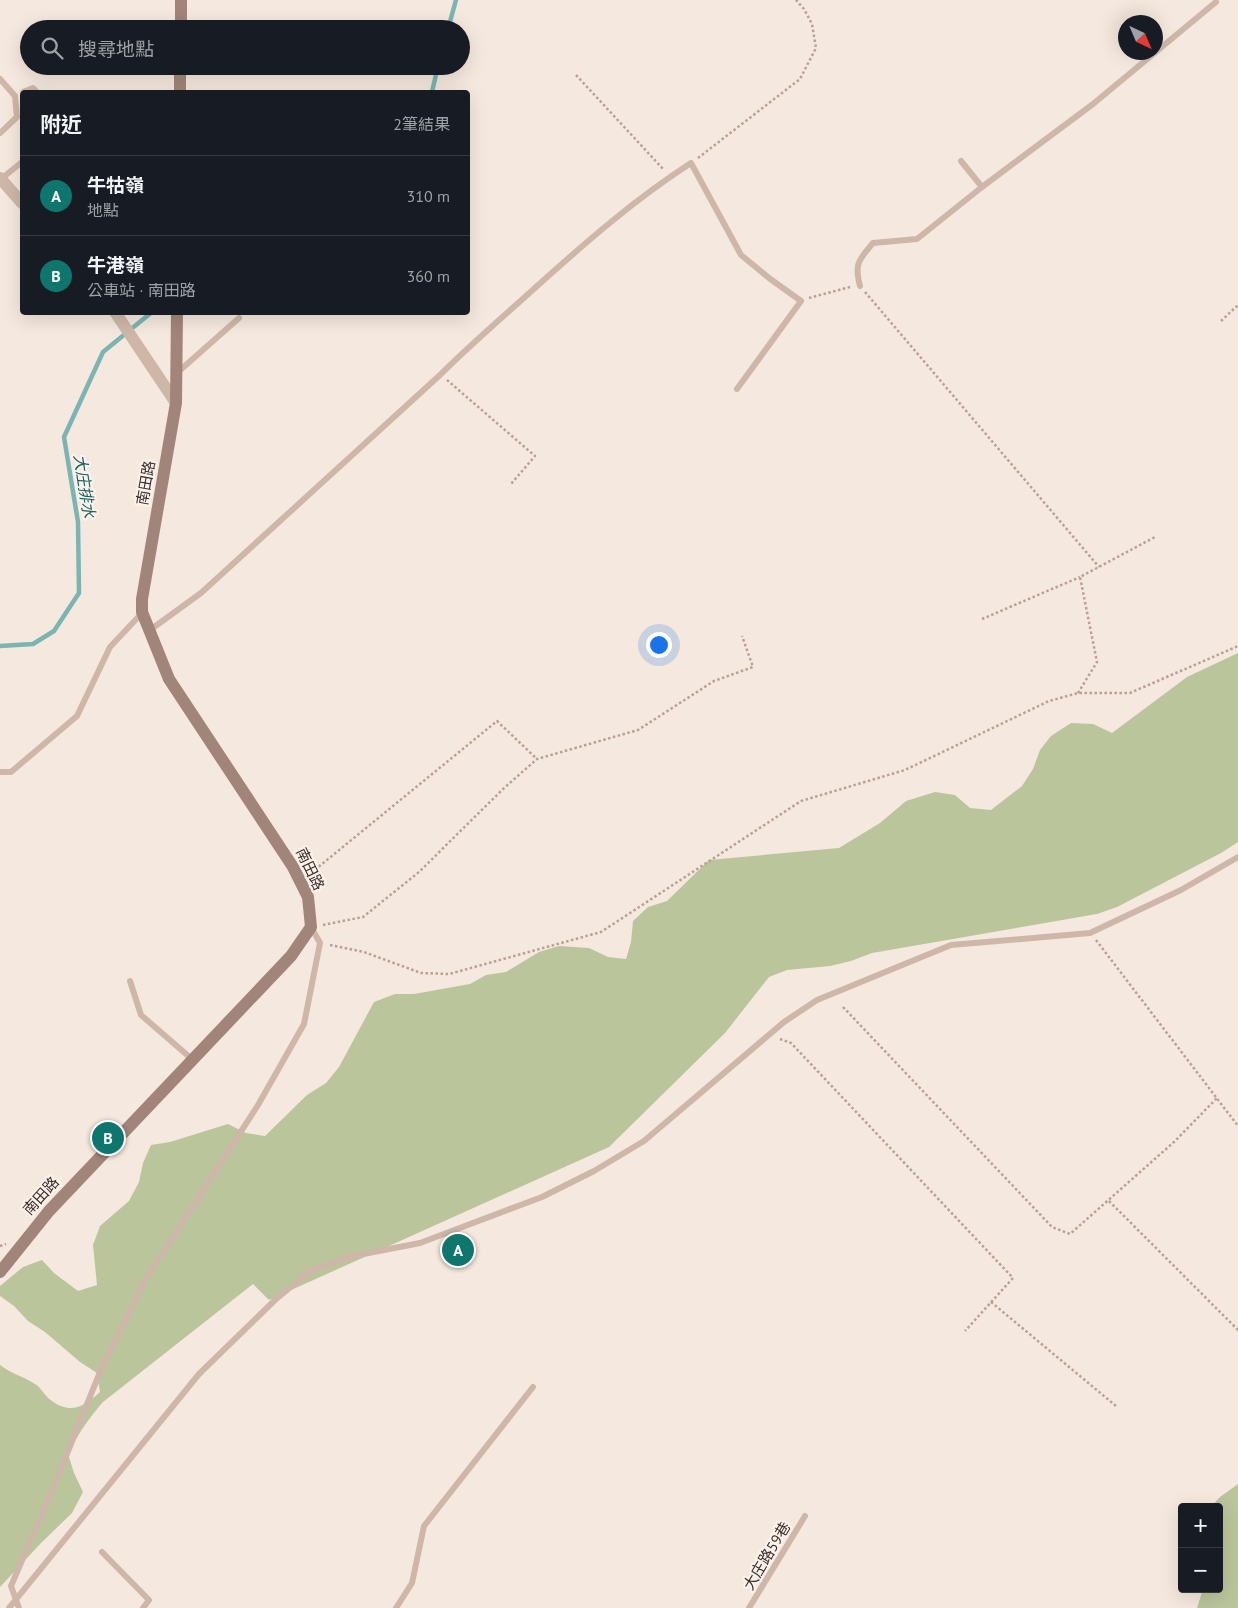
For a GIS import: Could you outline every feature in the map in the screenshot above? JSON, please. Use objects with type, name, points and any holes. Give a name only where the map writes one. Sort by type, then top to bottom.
[{"type":"main road","points":[[181,0],[181,20]]},
{"type":"main road","points":[[180,75],[180,90]]},
{"type":"main road","name":"南田路","points":[[0,1272],[49,1211],[291,956],[311,927],[308,897],[293,867],[169,679],[142,612],[142,599],[176,403],[177,315]]},
{"type":"street","points":[[1,179],[20,202]]},
{"type":"street","points":[[117,315],[176,403]]},
{"type":"lane","points":[[860,286],[857,276],[858,262],[873,243],[917,239],[982,187],[1094,104],[1216,2]]},
{"type":"lane","points":[[0,80],[15,96],[17,117],[0,133]]},
{"type":"lane","points":[[15,96],[20,94]]},
{"type":"lane","points":[[961,161],[982,187]]},
{"type":"lane","points":[[150,630],[201,594],[463,352],[594,235],[691,163],[741,255],[801,301],[737,389]]},
{"type":"lane","points":[[1,179],[20,164]]},
{"type":"lane","points":[[176,374],[239,318]]},
{"type":"lane","points":[[0,772],[11,772],[78,716],[110,647],[142,612]]},
{"type":"lane","points":[[9,1608],[199,1374],[275,1300],[310,1271],[348,1257],[420,1242],[542,1197],[594,1171],[644,1141],[784,1022],[817,1000],[951,945],[1090,933],[1182,890],[1238,856]]},
{"type":"lane","points":[[19,1608],[12,1586],[102,1367],[144,1282],[258,1105],[304,1024],[320,944],[311,927]]},
{"type":"lane","points":[[130,982],[141,1015],[193,1060]]},
{"type":"lane","points":[[396,1608],[412,1583],[424,1526],[533,1387]]},
{"type":"lane","name":"大庄路59巷","points":[[750,1608],[805,1516]]},
{"type":"lane","points":[[102,1552],[149,1600],[144,1608]]},
{"type":"path","points":[[691,163],[800,79],[816,48],[812,24],[804,9],[796,0]]},
{"type":"path","points":[[576,75],[670,177]]},
{"type":"path","points":[[801,301],[847,287],[860,286],[1099,567]]},
{"type":"path","points":[[1221,321],[1238,305]]},
{"type":"path","points":[[440,375],[536,456],[511,484]]},
{"type":"path","points":[[982,619],[1080,577],[1155,537]]},
{"type":"path","points":[[1078,693],[1098,662],[1080,577]]},
{"type":"path","points":[[311,927],[362,917],[419,872],[503,789],[537,759],[638,730],[714,681],[753,667],[742,636]]},
{"type":"path","points":[[320,944],[364,952],[421,973],[449,974],[601,932],[801,801],[905,770],[1049,700],[1078,693],[1130,693],[1238,646]]},
{"type":"path","points":[[300,882],[497,721],[537,759]]},
{"type":"path","points":[[1090,933],[1238,1126]]},
{"type":"path","points":[[843,1007],[1052,1227],[1070,1234],[1174,1142],[1217,1098]]},
{"type":"path","points":[[770,1034],[791,1043],[1012,1278],[965,1331]]},
{"type":"path","points":[[1109,1201],[1238,1330]]},
{"type":"path","points":[[991,1302],[1116,1406]]},
{"type":"green space","points":[[1238,653],[1238,842],[1221,853],[1117,907],[1097,914],[872,953],[830,966],[787,970],[769,977],[725,1033],[609,1147],[269,1300],[253,1284],[103,1402],[88,1420],[68,1454],[83,1492],[72,1513],[0,1587],[0,1365],[38,1386],[50,1399],[65,1407],[72,1408],[83,1405],[100,1392],[97,1373],[28,1321],[14,1306],[0,1296],[0,1286],[23,1267],[42,1260],[54,1273],[78,1291],[97,1285],[93,1245],[100,1226],[129,1201],[139,1182],[143,1163],[151,1145],[170,1142],[228,1124],[246,1133],[265,1136],[307,1095],[326,1083],[339,1067],[374,1002],[395,994],[414,994],[470,984],[486,975],[506,972],[539,952],[559,946],[589,948],[608,957],[626,959],[631,942],[633,921],[648,907],[667,901],[709,860],[839,848],[880,823],[906,801],[935,792],[955,795],[970,808],[991,810],[1022,786],[1033,769],[1040,750],[1051,736],[1071,723],[1093,724],[1112,733],[1187,677]]},
{"type":"green space","points":[[1238,1484],[1238,1608],[1197,1608],[1202,1593],[1223,1593],[1223,1503],[1215,1503]]},
{"type":"waterway","name":"大庄排水","points":[[450,20],[456,0]]},
{"type":"waterway","name":"大庄排水","points":[[432,90],[436,75]]},
{"type":"waterway","name":"大庄排水","points":[[0,646],[33,644],[54,631],[79,593],[78,522],[64,437],[103,352],[148,315]]},
{"type":"place","name":"牛港嶺","points":[[108,1138]]},
{"type":"place","name":"牛牯嶺","points":[[458,1250]]}]
